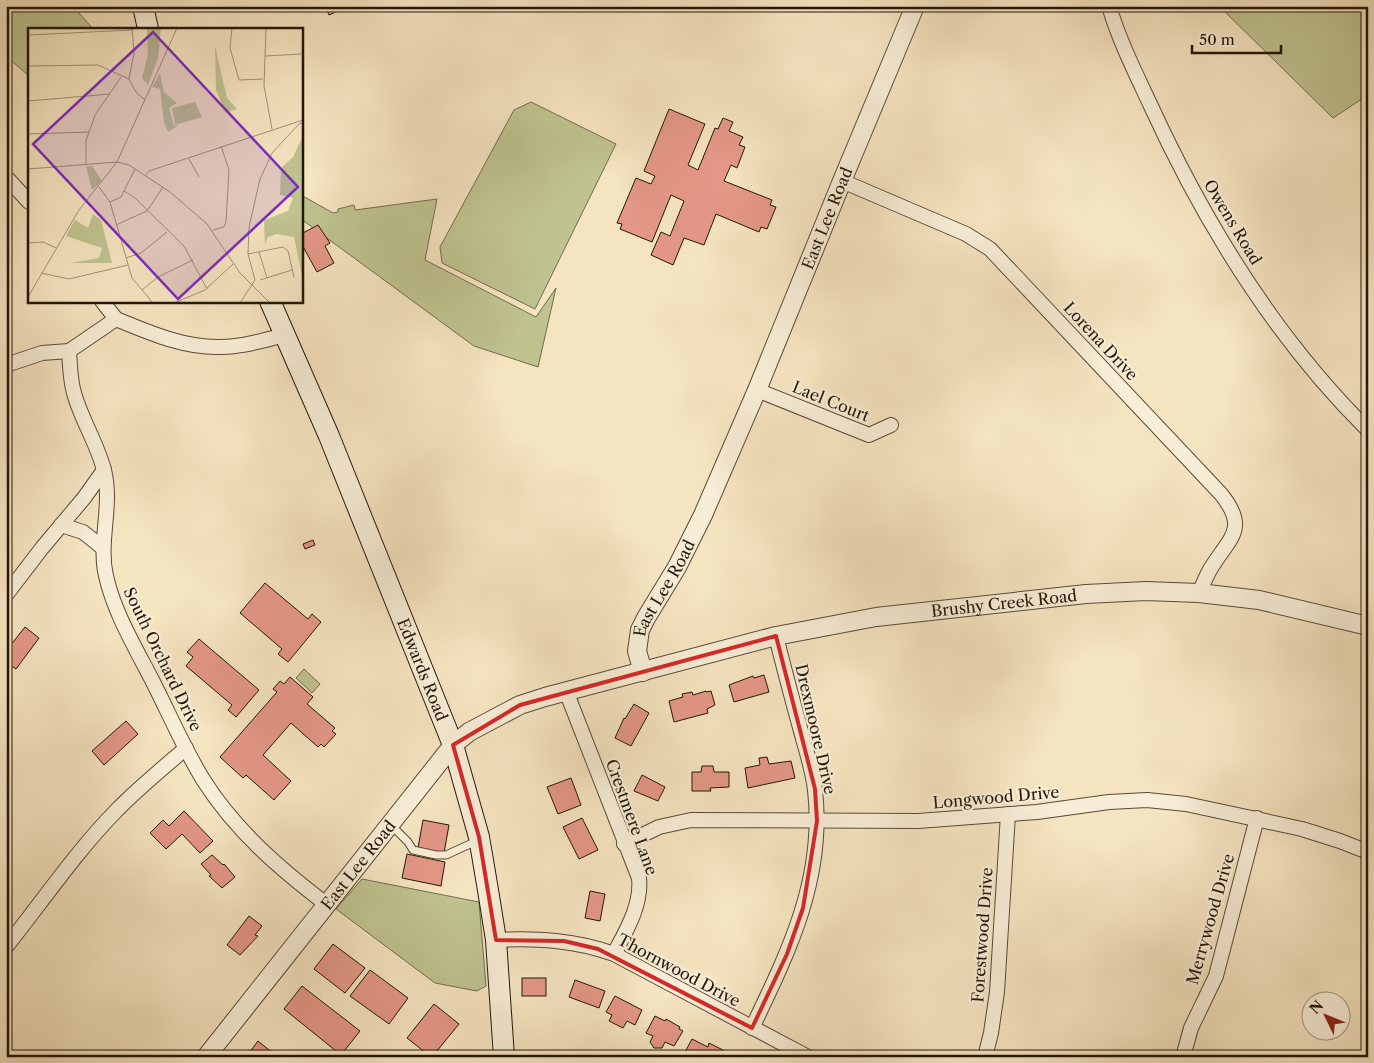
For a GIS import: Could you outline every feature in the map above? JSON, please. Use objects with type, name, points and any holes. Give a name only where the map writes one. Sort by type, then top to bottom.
[{"type":"main road","points":[[143,6],[148,28]]},
{"type":"main road","name":"Edwards Road","points":[[270,302],[332,444],[453,745],[479,840],[496,940],[504,1057]]},
{"type":"street","name":"East Lee Road","points":[[206,1057],[453,745],[469,732],[520,705],[566,691],[643,672],[638,651],[640,630],[692,538],[757,390],[915,6]]},
{"type":"street","name":"Owens Road","points":[[1109,6],[1127,56],[1168,145],[1215,228],[1285,335],[1314,373],[1345,408],[1368,430]]},
{"type":"street","points":[[6,178],[28,201]]},
{"type":"street","name":"Lorena Drive","points":[[842,181],[966,234],[990,249],[1221,494],[1234,511],[1236,523],[1229,542],[1210,569],[1199,593]]},
{"type":"street","points":[[103,302],[116,319],[172,340],[204,346],[234,346],[286,335]]},
{"type":"street","points":[[6,365],[42,353],[69,351],[116,319]]},
{"type":"street","name":"South Orchard Drive","points":[[69,351],[74,394],[104,470],[108,507],[103,548],[104,564],[112,595],[133,644],[203,780],[214,795],[256,845],[274,863],[326,904]]},
{"type":"street","name":"Lael Court","points":[[757,390],[869,435],[891,425]]},
{"type":"street","points":[[6,595],[104,470]]},
{"type":"street","points":[[61,526],[83,532],[103,548]]},
{"type":"street","name":"Brushy Creek Road","points":[[643,672],[776,636],[876,617],[1086,594],[1146,591],[1199,593],[1260,600],[1368,626]]},
{"type":"street","name":"Drexmoore Drive","points":[[752,1028],[788,954],[804,908],[812,874],[817,821],[815,788],[776,636]]},
{"type":"street","name":"Crestmere Lane","points":[[566,691],[624,844],[636,868],[640,884],[637,905],[614,954]]},
{"type":"street","points":[[6,947],[109,818],[132,794],[186,748]]},
{"type":"street","name":"Longwood Drive","points":[[624,844],[659,827],[691,820],[918,821],[1008,814],[1109,802],[1148,800],[1186,804],[1302,828],[1368,852]]},
{"type":"street","name":"Forestwood Drive","points":[[985,1057],[991,1033],[997,992],[1008,814]]},
{"type":"street","name":"Merrywood Drive","points":[[1183,1057],[1191,1028],[1216,976],[1257,818]]},
{"type":"street","name":"Thornwood Drive","points":[[496,940],[527,938],[564,941],[614,954],[808,1057]]},
{"type":"lane","points":[[389,824],[408,842],[413,850],[436,855],[446,855],[479,840]]},
{"type":"highlighted area","points":[[776,636],[815,789],[817,821],[803,908],[787,954],[752,1028],[598,949],[564,941],[496,940],[479,837],[453,745],[520,705]]},
{"type":"green space","points":[[6,6],[73,6],[92,28],[28,28],[28,75],[6,56]]},
{"type":"green space","points":[[1219,6],[1368,6],[1368,95],[1333,118]]},
{"type":"green space","points":[[531,102],[616,144],[535,309],[442,263],[440,247],[514,110]]},
{"type":"green space","points":[[302,196],[333,213],[338,212],[338,209],[354,205],[355,210],[437,199],[425,260],[536,317],[556,288],[538,367],[474,346],[302,220]]},
{"type":"green space","points":[[304,669],[320,684],[312,693],[296,678]]},
{"type":"green space","points":[[362,879],[479,902],[486,986],[477,991],[435,983],[336,909]]},
{"type":"building","points":[[325,6],[349,6],[329,15]]},
{"type":"building","points":[[669,109],[705,124],[688,165],[698,170],[715,128],[718,129],[723,118],[733,122],[729,131],[743,137],[739,145],[745,147],[737,168],[731,165],[724,181],[772,200],[770,205],[776,207],[767,229],[761,227],[759,232],[716,214],[704,245],[684,238],[673,265],[651,255],[661,232],[670,236],[684,201],[671,195],[652,242],[620,229],[622,224],[617,223],[636,178],[651,184],[655,176],[644,171]]},
{"type":"building","points":[[318,225],[330,243],[325,246],[334,263],[317,272],[302,245],[302,233]]},
{"type":"building","points":[[313,540],[315,545],[305,549],[303,544]]},
{"type":"building","points":[[265,583],[308,619],[312,614],[321,622],[288,662],[278,654],[282,649],[240,613]]},
{"type":"building","points":[[25,627],[39,638],[16,669],[6,662],[6,651]]},
{"type":"building","points":[[199,639],[259,690],[236,717],[228,710],[232,705],[186,666],[193,657],[187,652]]},
{"type":"building","points":[[764,675],[769,692],[734,702],[729,685],[753,676],[754,678]]},
{"type":"building","points":[[290,677],[313,697],[307,704],[335,728],[332,731],[336,734],[324,747],[321,744],[318,747],[291,723],[263,755],[291,781],[274,800],[246,775],[243,778],[220,757],[277,692],[273,689],[280,681],[284,684]]},
{"type":"building","points":[[711,691],[715,705],[707,709],[708,713],[674,722],[669,701],[683,697],[682,694],[692,692],[693,695]]},
{"type":"building","points":[[634,704],[649,713],[631,746],[615,738],[624,718]]},
{"type":"building","points":[[126,721],[138,734],[104,765],[92,751]]},
{"type":"building","points":[[767,757],[769,764],[791,761],[795,778],[748,788],[745,768],[760,765],[759,758]]},
{"type":"building","points":[[702,766],[713,766],[714,772],[729,772],[729,787],[710,788],[711,791],[692,791],[692,772],[701,772]]},
{"type":"building","points":[[642,775],[665,787],[658,801],[634,791]]},
{"type":"building","points":[[571,778],[581,805],[558,814],[547,787]]},
{"type":"building","points":[[184,811],[213,841],[200,853],[182,834],[166,849],[150,833],[163,820],[169,826]]},
{"type":"building","points":[[582,818],[598,850],[579,859],[563,827]]},
{"type":"building","points":[[423,820],[449,825],[444,853],[418,848]]},
{"type":"building","points":[[407,854],[445,862],[441,886],[402,878]]},
{"type":"building","points":[[212,855],[224,864],[235,877],[222,888],[209,876],[211,875],[201,864]]},
{"type":"building","points":[[590,891],[605,894],[600,921],[585,918]]},
{"type":"building","points":[[249,916],[262,926],[255,935],[258,936],[240,955],[227,945]]},
{"type":"building","points":[[333,944],[365,968],[345,993],[314,969]]},
{"type":"building","points":[[370,970],[408,998],[389,1024],[350,996]]},
{"type":"building","points":[[522,978],[546,978],[546,996],[522,996]]},
{"type":"building","points":[[575,980],[605,991],[599,1008],[569,997]]},
{"type":"building","points":[[302,986],[360,1031],[341,1055],[284,1009]]},
{"type":"building","points":[[615,996],[642,1010],[635,1025],[627,1021],[623,1028],[609,1021],[612,1015],[606,1012]]},
{"type":"building","points":[[434,1004],[459,1024],[431,1057],[407,1038]]},
{"type":"building","points":[[655,1016],[665,1021],[666,1019],[680,1027],[679,1029],[683,1031],[674,1046],[665,1042],[662,1048],[654,1048],[650,1042],[653,1036],[646,1033]]},
{"type":"building","points":[[692,1039],[708,1047],[709,1043],[723,1050],[719,1057],[690,1057],[684,1054]]},
{"type":"building","points":[[258,1041],[264,1046],[278,1057],[246,1057]]}]
